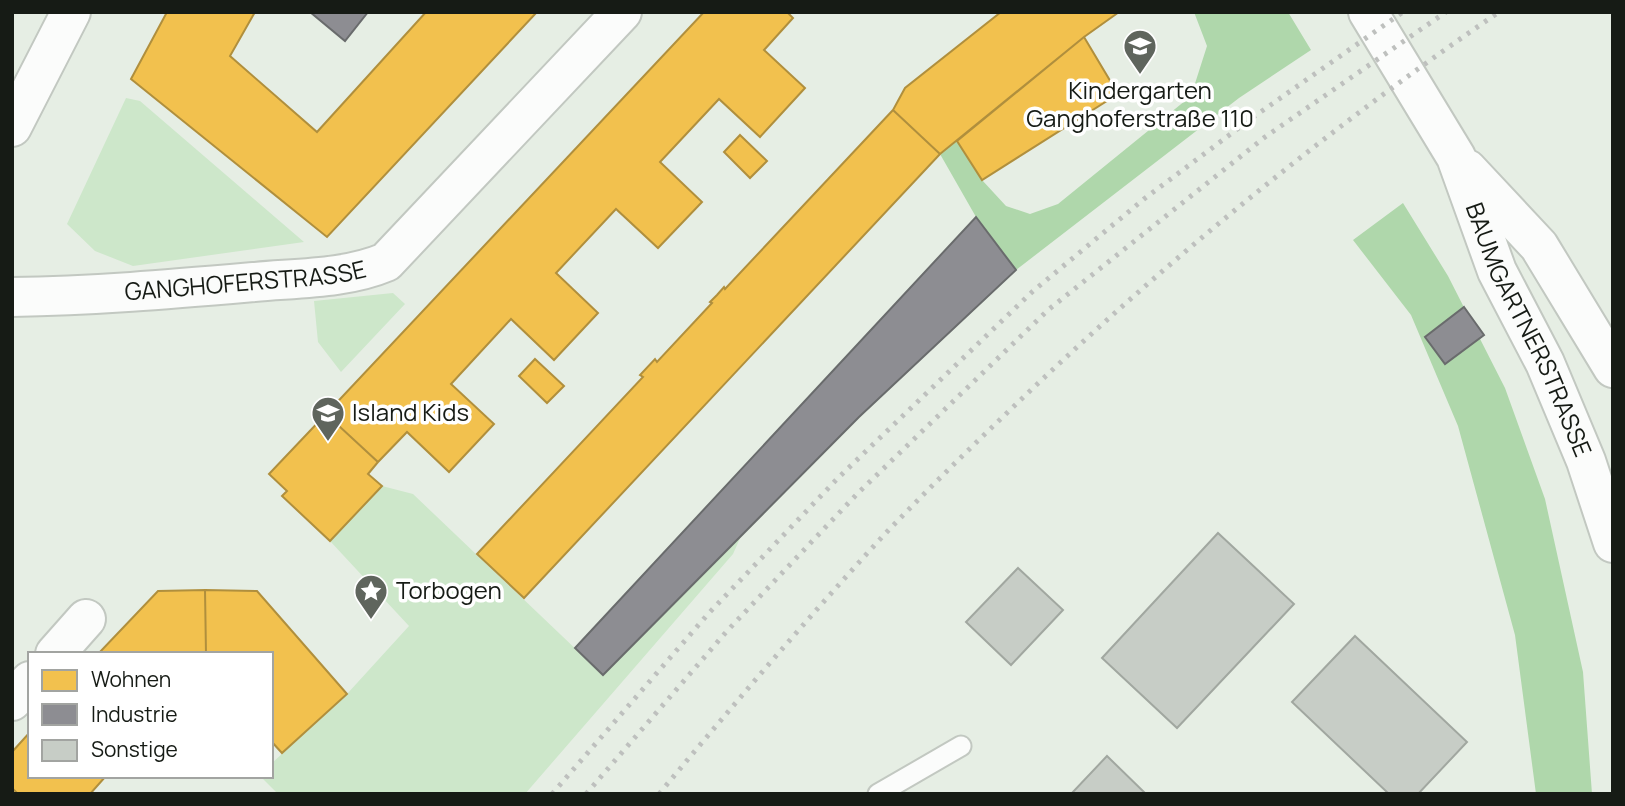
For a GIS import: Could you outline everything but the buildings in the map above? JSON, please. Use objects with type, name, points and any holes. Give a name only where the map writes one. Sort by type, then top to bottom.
[{"type":"street","points":[[12,127],[71,12]]},
{"type":"street","name":"GANGHOFERSTRASSE","points":[[12,297],[93,296],[369,270],[386,262],[622,12]]},
{"type":"street","name":"BAUMGARTNERSTRASSE","points":[[1368,12],[1456,157],[1497,271],[1545,363],[1586,461],[1613,542]]},
{"type":"street","name":"BAUMGARTNERSTRASSE","points":[[1456,157],[1539,246],[1613,368]]},
{"type":"street","points":[[57,652],[86,619]]},
{"type":"street","points":[[12,701],[28,683]]},
{"type":"lane","points":[[878,794],[961,746]]},
{"type":"green space","points":[[1194,12],[1288,12],[1311,50],[1239,98],[1016,270],[976,217],[940,154],[957,141],[982,180],[1006,206],[1030,214],[1058,204],[1191,96],[1207,46]]},
{"type":"green space","points":[[126,98],[140,101],[304,242],[133,266],[95,251],[67,224]]},
{"type":"green space","points":[[1403,203],[1448,276],[1505,388],[1545,499],[1583,672],[1592,794],[1536,794],[1515,635],[1458,426],[1411,315],[1353,240]]},
{"type":"green space","points":[[393,293],[405,304],[341,372],[318,342],[314,301]]},
{"type":"green space","points":[[382,486],[413,494],[603,675],[741,536],[733,554],[525,794],[278,794],[262,778],[273,778],[273,762],[347,694],[409,626],[330,541]]},
{"type":"railway","points":[[552,794],[708,614],[838,478],[1032,292],[1144,199],[1252,118],[1403,12]]},
{"type":"railway","points":[[586,794],[727,631],[857,494],[1048,310],[1265,137],[1446,12]]},
{"type":"railway","points":[[659,794],[883,536],[1068,356],[1246,201],[1371,104],[1499,12]]},
{"type":"place","name":"Kindergarten Ganghoferstraße 110","points":[[1140,76]]},
{"type":"place","name":"Island Kids","points":[[328,443]]},
{"type":"place","name":"Torbogen","points":[[371,621]]}]
